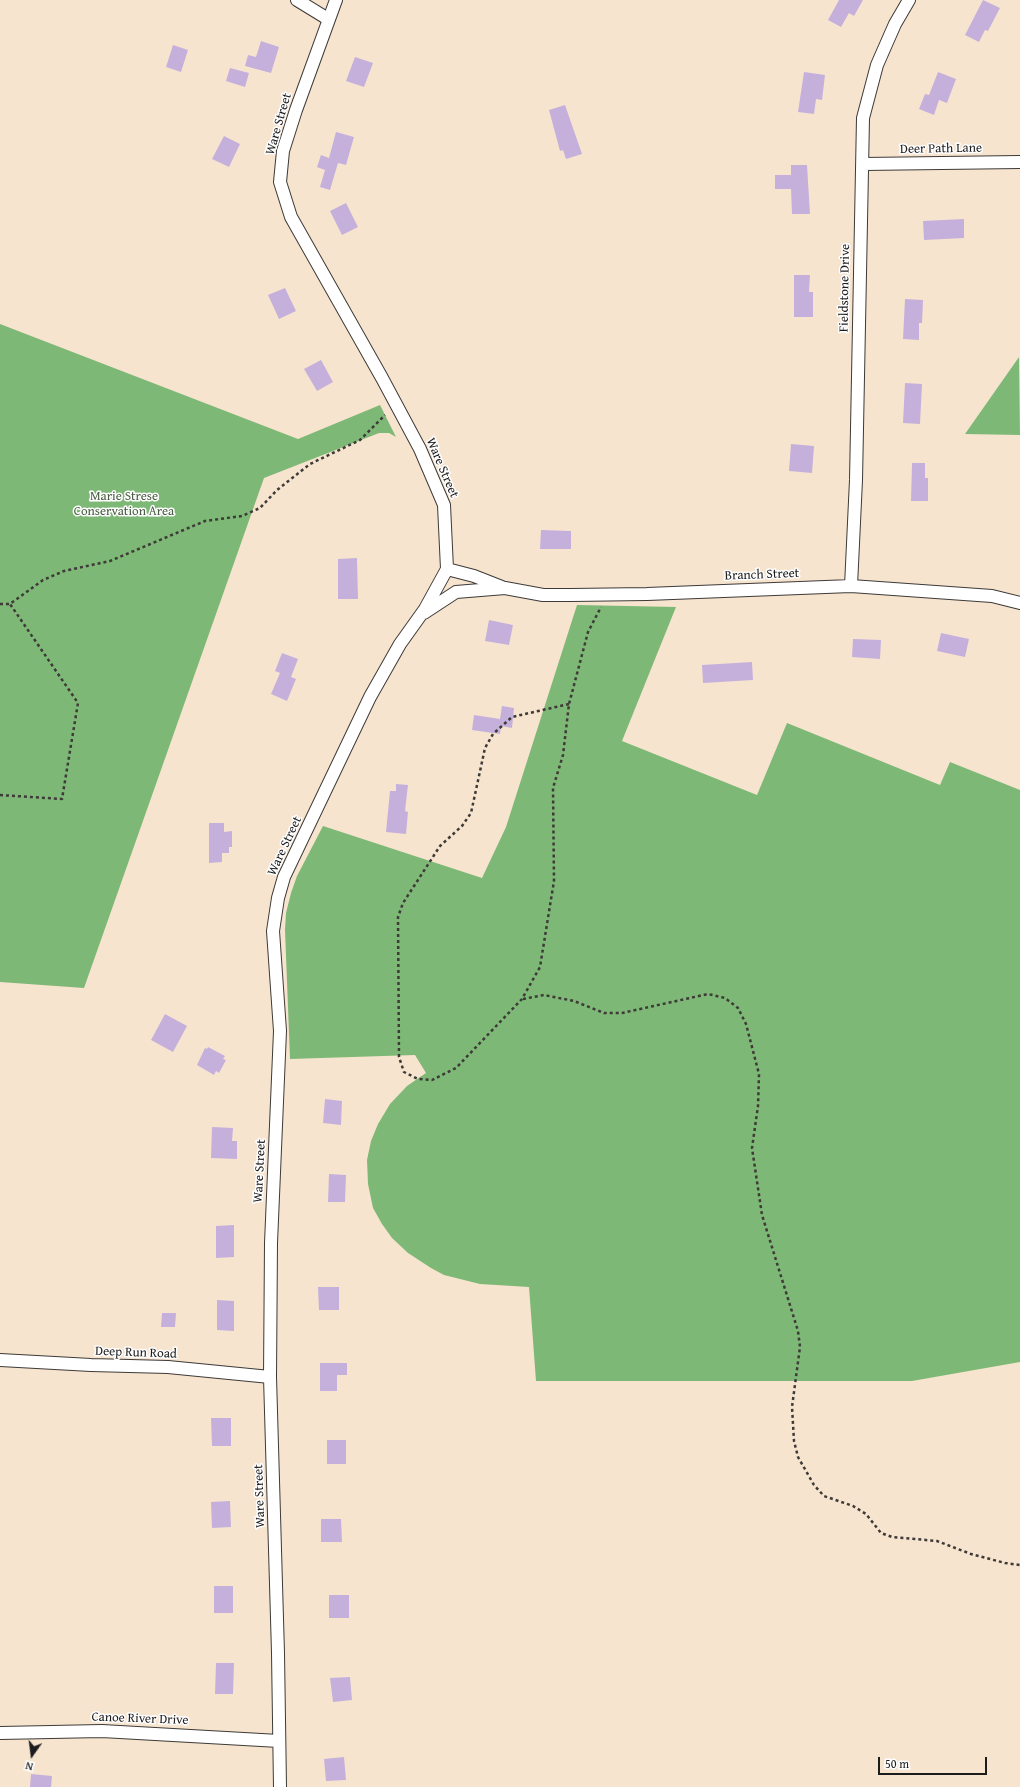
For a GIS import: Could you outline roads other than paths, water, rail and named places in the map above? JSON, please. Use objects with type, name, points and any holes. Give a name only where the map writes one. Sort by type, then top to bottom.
[{"type":"street","points":[[297,0],[328,19]]},
{"type":"street","name":"Ware Street","points":[[280,1787],[278,1653],[270,1377],[271,1242],[280,1031],[273,931],[278,898],[287,872],[370,697],[400,644],[421,615],[447,569],[444,505],[420,448],[382,378],[290,217],[280,182],[283,151],[296,110],[336,0]]},
{"type":"street","name":"Fieldstone Drive","points":[[851,586],[856,480],[863,118],[877,65],[895,24],[909,0]]},
{"type":"street","name":"Deer Path Lane","points":[[862,164],[1020,162]]},
{"type":"street","name":"Branch Street","points":[[447,569],[474,576],[505,588],[543,595],[851,586],[992,596],[1020,603]]},
{"type":"street","name":"Branch Street","points":[[421,615],[456,592],[505,588]]},
{"type":"street","name":"Deep Run Road","points":[[0,1360],[91,1365],[168,1367],[270,1377]]},
{"type":"street","name":"Canoe River Drive","points":[[0,1733],[102,1731],[279,1741]]},
{"type":"park label","name":"Marie Strese Conservation Area","points":[[124,504]]}]
